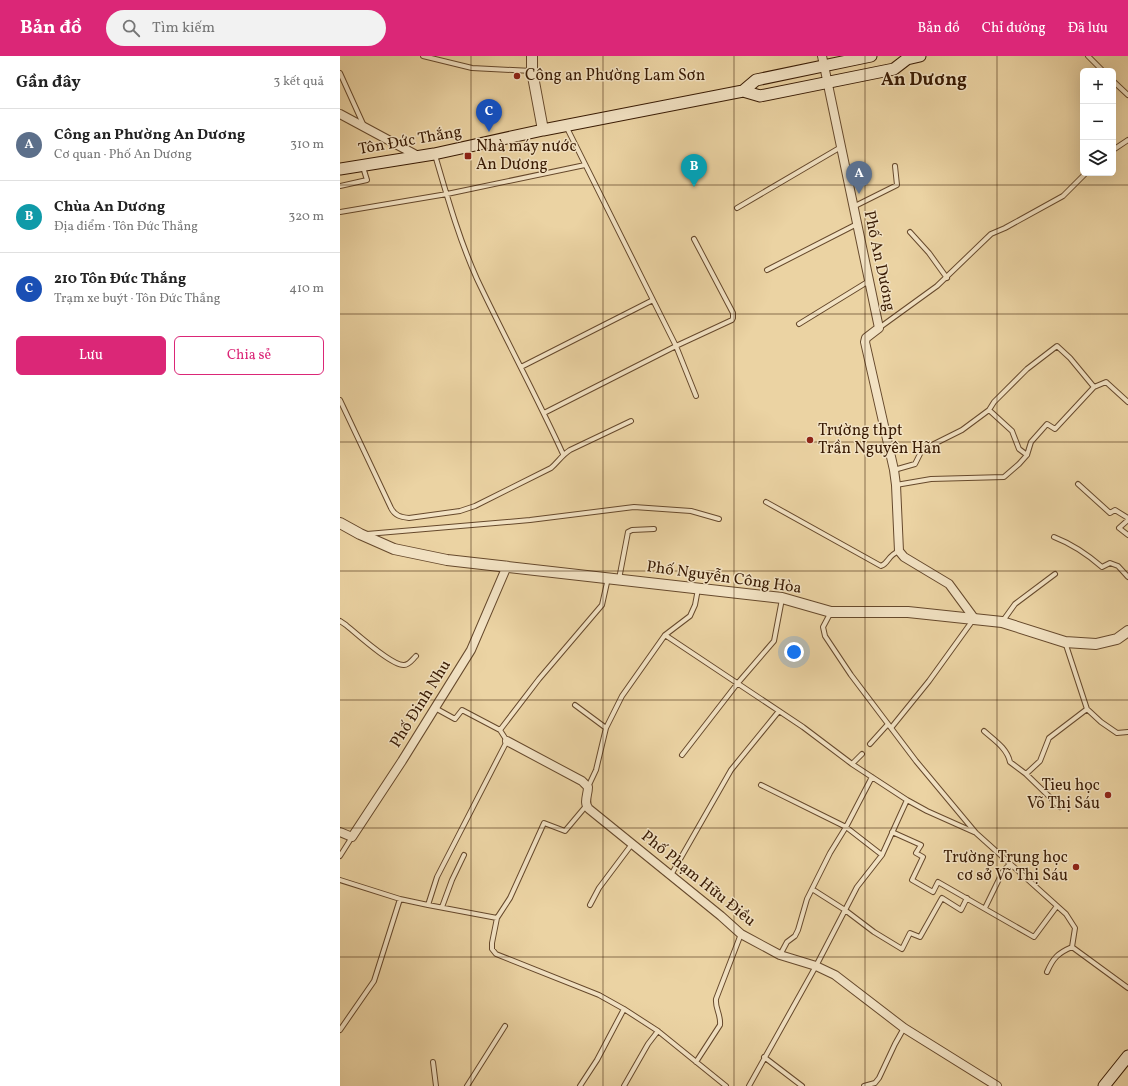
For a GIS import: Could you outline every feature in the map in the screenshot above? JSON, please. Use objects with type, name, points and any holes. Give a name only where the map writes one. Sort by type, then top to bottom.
[{"type":"main road","name":"Tôn Đức Thắng","points":[[743,91],[756,80],[823,61],[871,56]]},
{"type":"main road","name":"Tôn Đức Thắng","points":[[340,169],[434,154],[566,125],[743,91],[760,96],[894,69],[904,57],[920,56]]},
{"type":"main road","points":[[1104,1086],[1128,1056]]},
{"type":"street","points":[[532,56],[532,71],[543,130]]},
{"type":"street","name":"Phố An Dương","points":[[823,61],[879,328],[866,338],[865,342],[894,470],[899,551]]},
{"type":"street","points":[[340,114],[366,130],[418,156]]},
{"type":"street","name":"Phố Nguyễn Công Hòa","points":[[340,523],[360,534],[394,549],[447,560],[782,598],[831,612],[908,612],[974,618],[1002,622],[1065,642],[1096,644],[1117,639],[1128,631]]},
{"type":"street","points":[[899,551],[904,557],[950,584],[974,618]]},
{"type":"street","name":"Phố Đinh Nhu","points":[[352,837],[471,650],[507,566]]},
{"type":"street","points":[[507,741],[582,781],[588,787],[586,806]]},
{"type":"street","name":"Phố Phạm Hữu Điều","points":[[586,806],[741,934],[780,955],[816,966],[835,975],[904,1028],[997,1086]]},
{"type":"street","points":[[340,832],[352,837]]},
{"type":"lane","points":[[423,56],[472,68],[532,71]]},
{"type":"lane","points":[[1088,56],[1100,68]]},
{"type":"lane","points":[[340,73],[366,130]]},
{"type":"lane","points":[[1116,84],[1128,95]]},
{"type":"lane","points":[[566,125],[676,346],[696,396]]},
{"type":"lane","points":[[1116,148],[1128,140]]},
{"type":"lane","points":[[737,208],[841,147]]},
{"type":"lane","points":[[434,154],[477,278],[563,454]]},
{"type":"lane","points":[[340,212],[447,194],[585,165]]},
{"type":"lane","points":[[340,186],[367,180],[363,166]]},
{"type":"lane","points":[[853,207],[897,185],[895,166]]},
{"type":"lane","points":[[879,328],[947,278],[991,234],[1010,226],[1063,196],[1083,176]]},
{"type":"lane","points":[[767,270],[857,224]]},
{"type":"lane","points":[[910,232],[930,253],[947,278]]},
{"type":"lane","points":[[544,413],[676,346],[732,320],[733,313],[694,239]]},
{"type":"lane","points":[[799,324],[869,281]]},
{"type":"lane","points":[[521,367],[653,300]]},
{"type":"lane","points":[[894,470],[915,464],[922,450],[962,430],[989,410],[994,402],[1027,369],[1057,346],[1070,358],[1094,387]]},
{"type":"lane","points":[[896,485],[932,479],[1004,477],[1027,455],[1031,442],[1047,424],[1056,429],[1094,387],[1106,382],[1128,402]]},
{"type":"lane","points":[[340,400],[391,508],[396,514],[409,518],[460,510],[475,506],[551,468],[559,461],[563,454],[570,450],[631,421]]},
{"type":"lane","points":[[989,410],[1012,431],[1019,449],[1027,455]]},
{"type":"lane","points":[[1078,484],[1110,513],[1115,510],[1128,519],[1119,528],[1128,535]]},
{"type":"lane","points":[[766,502],[881,566],[885,564],[892,554],[899,551]]},
{"type":"lane","points":[[360,534],[530,520],[634,507],[692,511],[719,519]]},
{"type":"lane","points":[[619,579],[628,532],[632,530],[654,529]]},
{"type":"lane","points":[[1054,537],[1085,553],[1102,567],[1110,563],[1118,566],[1128,577]]},
{"type":"lane","points":[[1002,622],[1014,604],[1055,574]]},
{"type":"lane","points":[[500,730],[539,680],[602,605],[608,578]]},
{"type":"lane","points":[[588,787],[596,770],[606,728],[622,696],[665,635],[684,621],[693,612],[698,589]]},
{"type":"lane","points":[[682,755],[737,684],[774,641],[782,598]]},
{"type":"lane","points":[[831,612],[823,627],[825,636],[851,675],[916,761],[976,833],[1066,914],[1075,928],[1072,947]]},
{"type":"lane","points":[[891,728],[929,681],[974,618]]},
{"type":"lane","points":[[340,621],[397,664],[409,664],[416,656]]},
{"type":"lane","points":[[665,635],[803,727],[852,764],[907,800],[927,811],[976,833]]},
{"type":"lane","points":[[1065,642],[1087,709],[1101,722],[1117,733],[1128,732]]},
{"type":"lane","points":[[575,705],[606,728]]},
{"type":"lane","points":[[428,905],[437,877],[507,741],[500,730],[462,710],[455,719],[435,708]]},
{"type":"lane","points":[[1026,774],[1040,761],[1048,738],[1087,709]]},
{"type":"lane","points":[[671,875],[731,770],[779,711]]},
{"type":"lane","points":[[870,744],[888,724]]},
{"type":"lane","points":[[984,731],[1009,755],[1010,762],[1026,774],[1060,807]]},
{"type":"lane","points":[[852,764],[862,754]]},
{"type":"lane","points":[[780,955],[787,942],[798,930],[807,899],[830,853],[846,827],[872,777]]},
{"type":"lane","points":[[761,785],[846,827],[882,855]]},
{"type":"lane","points":[[748,1086],[816,966],[857,887],[882,855],[907,800]]},
{"type":"lane","points":[[586,806],[565,831],[544,824],[510,898],[497,918],[492,949],[496,954],[599,995],[624,1009],[658,1031],[726,1086]]},
{"type":"lane","points":[[892,832],[921,845],[916,854],[923,857],[912,880],[933,892],[938,882],[1034,937],[1057,906]]},
{"type":"lane","points":[[340,856],[352,837]]},
{"type":"lane","points":[[590,905],[599,888],[632,844]]},
{"type":"lane","points":[[442,907],[452,880],[464,855]]},
{"type":"lane","points":[[985,908],[1003,871],[1010,864]]},
{"type":"lane","points":[[340,880],[400,899],[497,918]]},
{"type":"lane","points":[[812,889],[845,910],[874,932],[902,949],[910,933],[920,937],[942,898],[961,910],[967,898]]},
{"type":"lane","points":[[340,1030],[374,981],[400,899]]},
{"type":"lane","points":[[696,1062],[720,1025],[721,1018],[716,1006],[716,999],[741,934]]},
{"type":"lane","points":[[1047,972],[1050,965],[1060,952],[1072,947]]},
{"type":"lane","points":[[1072,947],[1128,988]]},
{"type":"lane","points":[[580,1086],[597,1060],[624,1009]]},
{"type":"lane","points":[[467,1086],[505,1026]]},
{"type":"lane","points":[[864,1086],[875,1083],[879,1078],[894,1044],[904,1028]]},
{"type":"lane","points":[[624,1086],[648,1044],[658,1031]]},
{"type":"lane","points":[[764,1057],[802,1086]]},
{"type":"lane","points":[[433,1062],[436,1086]]},
{"type":"place","name":"Công an Phường Lam Sơn","points":[[517,76]]},
{"type":"place","name":"210 Tôn Đức Thắng","points":[[489,132]]},
{"type":"place","name":"Nhà máy nước An Dương","points":[[468,156]]},
{"type":"place","name":"Chùa An Dương","points":[[694,187]]},
{"type":"place","name":"Công an Phường An Dương","points":[[859,194]]},
{"type":"place","name":"Trường thpt Trần Nguyên Hãn","points":[[810,440]]},
{"type":"place","name":"Tieu học Võ Thị Sáu","points":[[1108,795]]},
{"type":"place","name":"Trường Trung học cơ sở Võ Thị Sáu","points":[[1076,867]]},
{"type":"district","name":"An Dương","points":[[924,80]]}]
